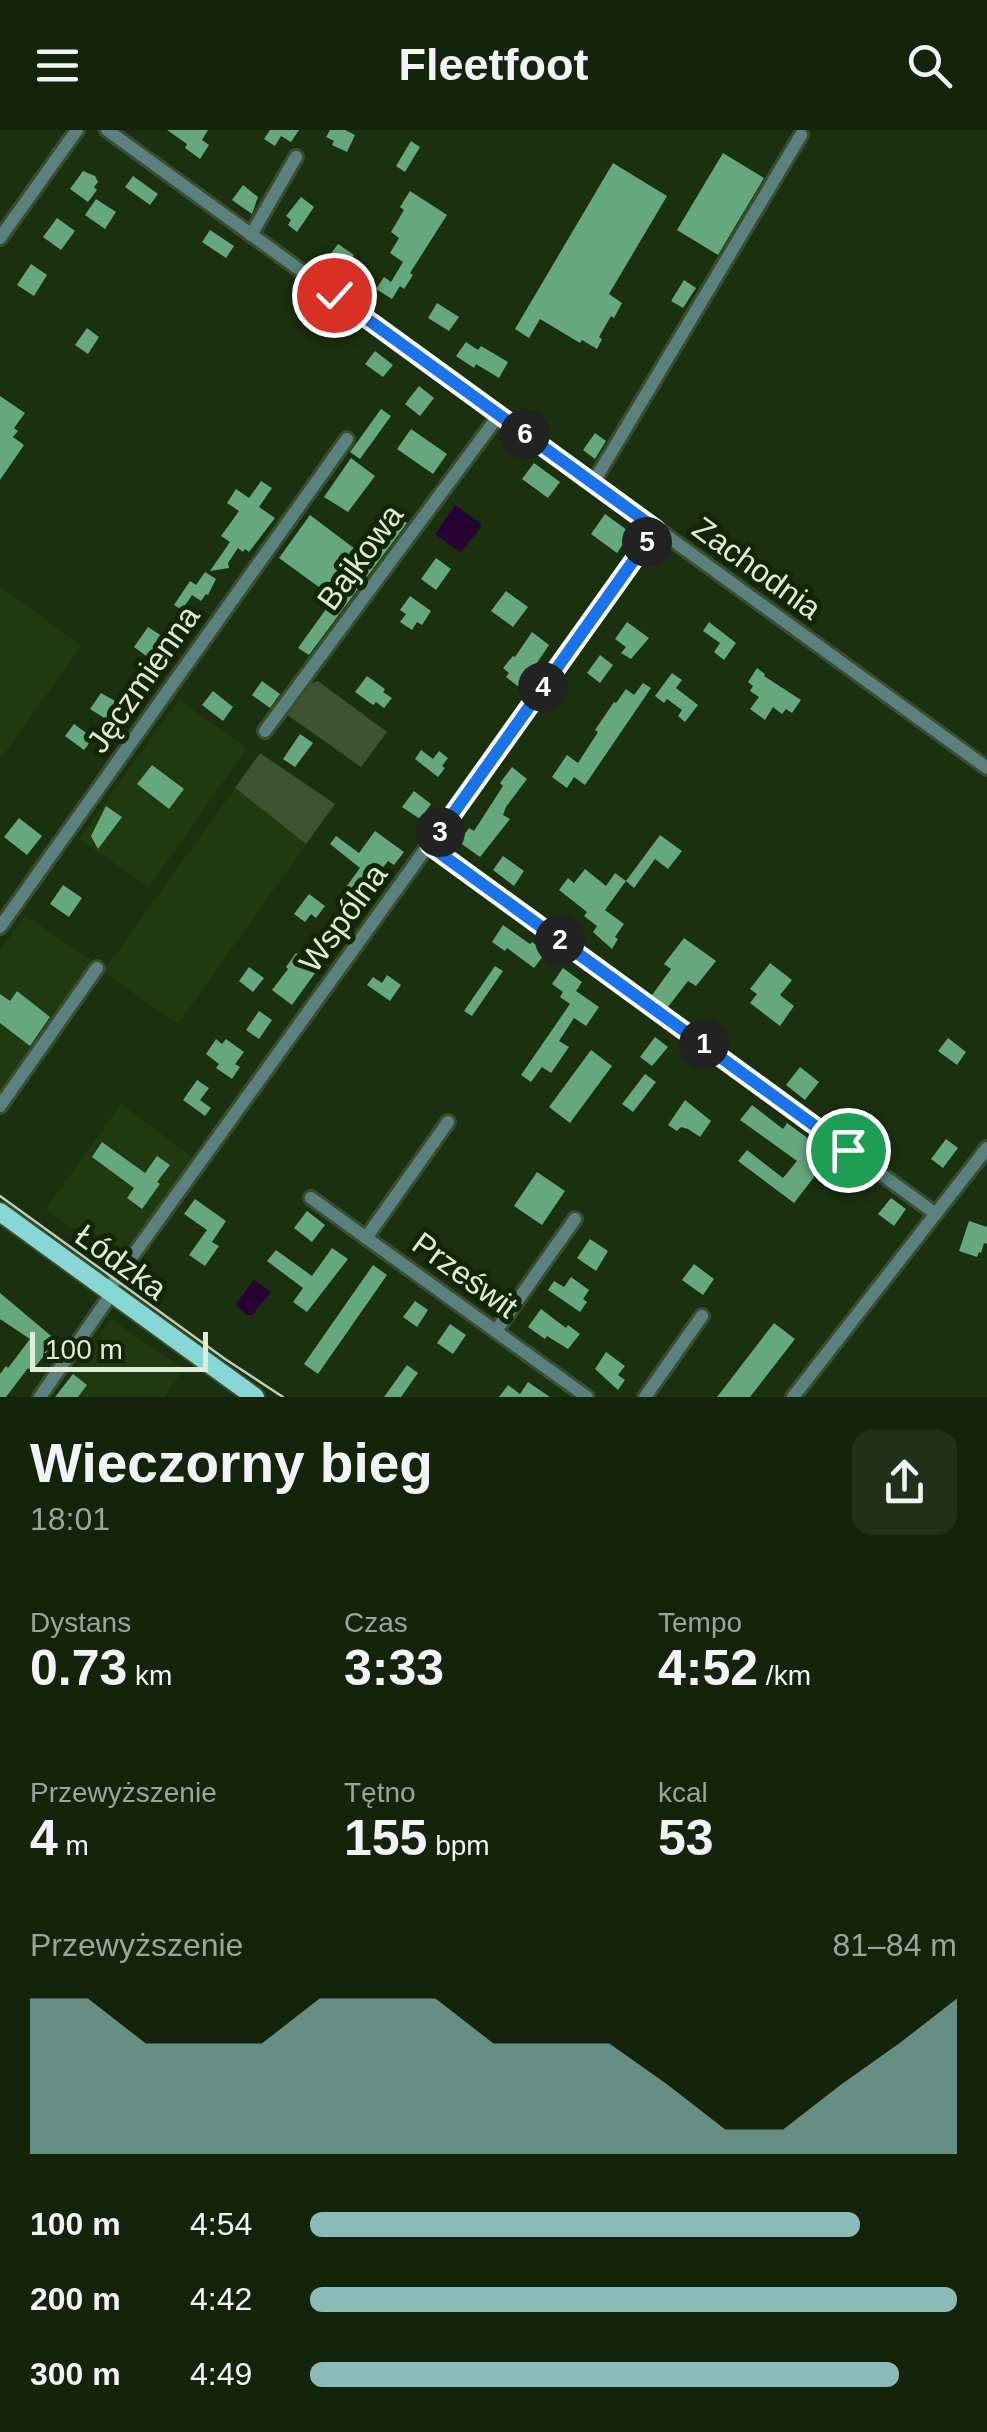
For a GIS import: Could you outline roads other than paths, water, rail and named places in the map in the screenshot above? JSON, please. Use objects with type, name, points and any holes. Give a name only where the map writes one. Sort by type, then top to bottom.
[{"type":"main road","name":"Łódzka","points":[[0,1212],[255,1397]]},
{"type":"street","points":[[0,238],[77,130]]},
{"type":"street","name":"Zachodnia","points":[[107,130],[987,768]]},
{"type":"street","points":[[593,483],[801,135]]},
{"type":"street","points":[[251,234],[296,157]]},
{"type":"street","name":"Bajkowa","points":[[264,731],[499,415]]},
{"type":"street","name":"Jęczmienna","points":[[0,926],[347,439]]},
{"type":"street","name":"Wspólna","points":[[40,1397],[110,1292],[656,529]]},
{"type":"street","points":[[430,846],[936,1214]]},
{"type":"street","points":[[0,1106],[98,968]]},
{"type":"street","points":[[366,1238],[448,1122]]},
{"type":"street","points":[[793,1397],[987,1148]]},
{"type":"street","name":"Prześwit","points":[[310,1198],[587,1397]]},
{"type":"street","points":[[496,1331],[575,1219]]},
{"type":"street","points":[[645,1397],[702,1316]]},
{"type":"tram line","points":[[0,1196],[283,1397]]}]
